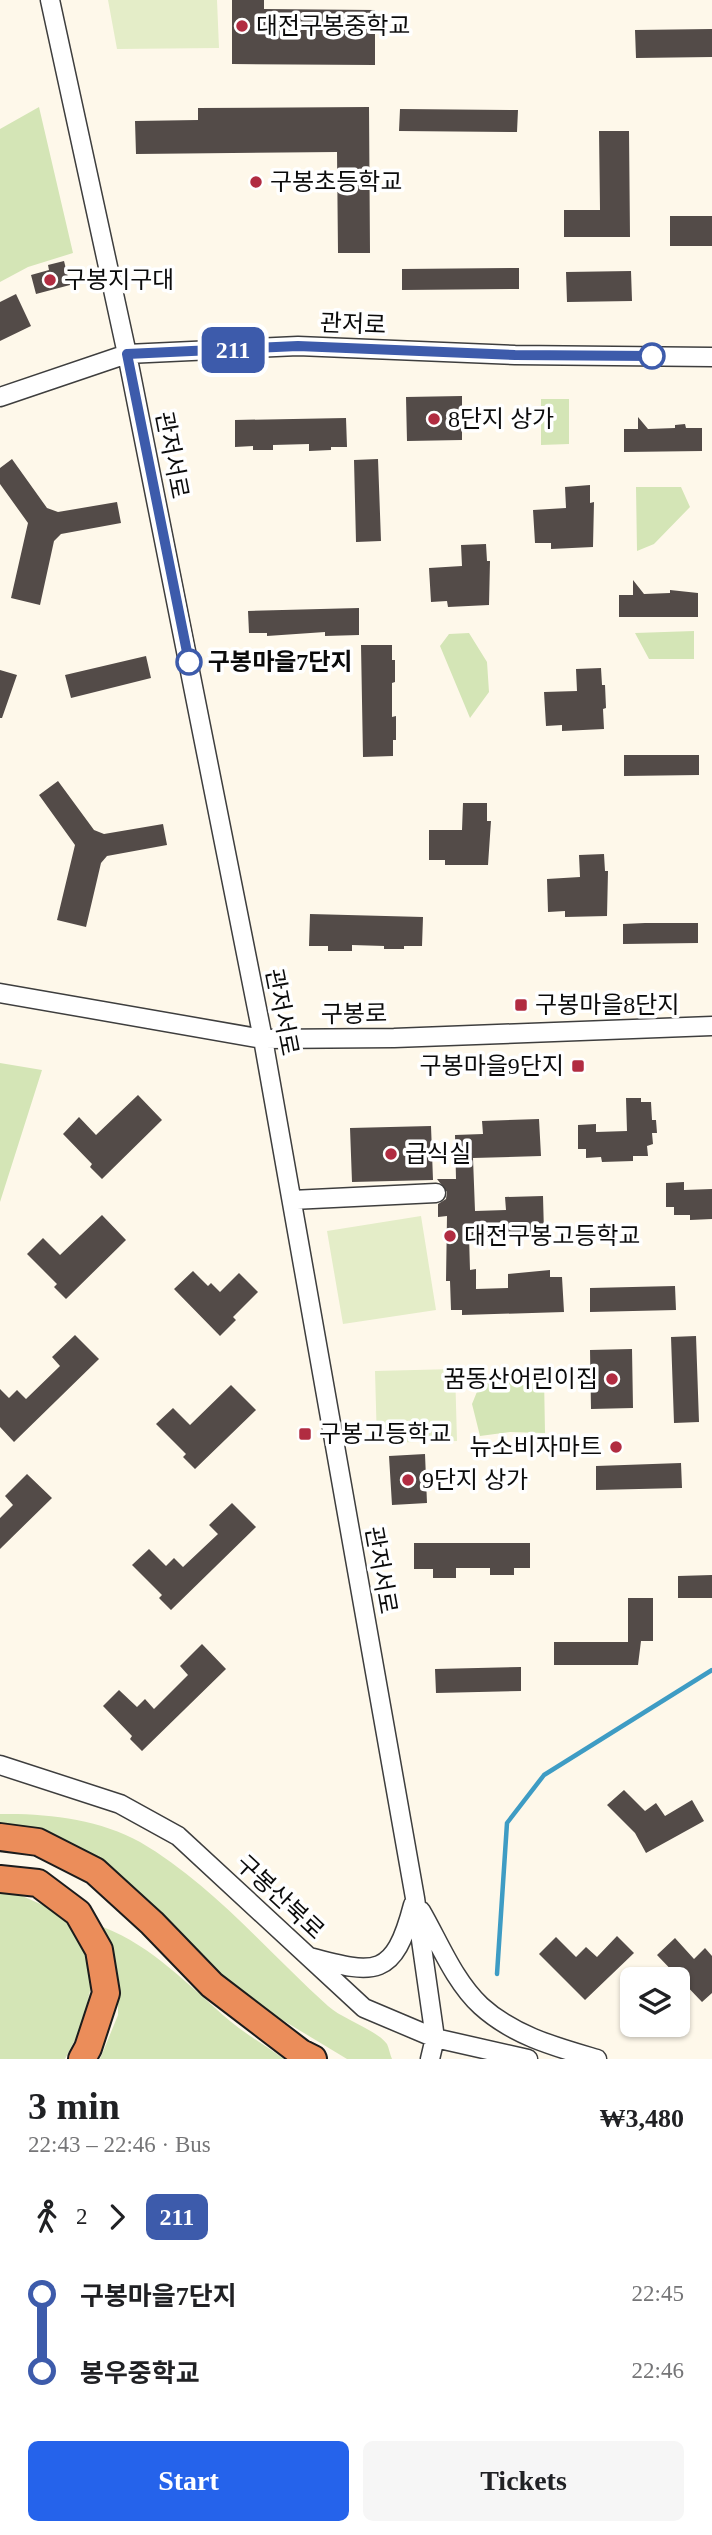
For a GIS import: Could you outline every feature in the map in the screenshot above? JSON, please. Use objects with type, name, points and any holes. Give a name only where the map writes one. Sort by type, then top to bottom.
[{"type":"highway","points":[[0,1837],[38,1842],[94,1871],[152,1923],[212,1985],[313,2059]]},
{"type":"highway","points":[[0,1879],[38,1883],[78,1913],[99,1950],[106,1993],[82,2059]]},
{"type":"street","name":"관저서로","points":[[50,0],[127,354],[263,1039],[415,1898],[435,2038]]},
{"type":"street","name":"관저로","points":[[0,397],[127,354],[298,346],[515,355],[712,357]]},
{"type":"street","name":"구봉로","points":[[0,993],[263,1039],[394,1038],[712,1026]]},
{"type":"street","points":[[292,1200],[436,1193]]},
{"type":"street","name":"구봉산북로","points":[[0,1765],[120,1804],[178,1836],[364,2008],[435,2038],[528,2059]]},
{"type":"street","points":[[307,1956],[364,1969],[384,1963],[400,1947],[415,1898]]},
{"type":"street","points":[[415,1898],[458,1977],[479,2004],[504,2024],[547,2044],[597,2059]]},
{"type":"street","points":[[430,2059],[435,2038]]},
{"type":"green space","points":[[108,0],[217,0],[219,48],[117,49]]},
{"type":"green space","points":[[39,107],[73,253],[28,267],[0,282],[0,129]]},
{"type":"green space","points":[[541,399],[569,399],[569,444],[541,445]]},
{"type":"green space","points":[[636,487],[681,487],[690,507],[654,544],[637,551]]},
{"type":"green space","points":[[694,631],[694,659],[649,659],[635,633]]},
{"type":"green space","points":[[469,633],[487,662],[489,692],[470,718],[440,646],[449,634]]},
{"type":"green space","points":[[0,1063],[42,1070],[0,1202]]},
{"type":"green space","points":[[421,1216],[436,1310],[343,1324],[327,1231]]},
{"type":"green space","points":[[455,1369],[457,1441],[377,1443],[375,1371]]},
{"type":"green space","points":[[483,1377],[544,1377],[545,1433],[510,1432],[480,1436],[472,1404]]},
{"type":"green space","points":[[0,1814],[72,1819],[107,1828],[140,1842],[215,1898],[328,2006],[382,2039],[387,2044],[392,2059],[347,2059],[241,1995],[178,1932],[0,1831]]},
{"type":"green space","points":[[0,1892],[20,1895],[54,1910],[82,1938],[92,1982],[82,2026],[65,2059],[0,2059]]},
{"type":"green space","points":[[103,1927],[155,1956],[230,2021],[284,2059],[100,2059],[118,2015],[118,1977]]},
{"type":"building","points":[[232,0],[264,0],[264,9],[375,10],[375,65],[232,64]]},
{"type":"building","points":[[712,29],[712,57],[636,58],[635,30]]},
{"type":"building","points":[[369,107],[370,253],[338,253],[337,152],[136,154],[135,121],[198,120],[198,108]]},
{"type":"building","points":[[400,109],[518,110],[517,132],[399,131]]},
{"type":"building","points":[[599,131],[629,131],[630,237],[564,237],[564,210],[600,210]]},
{"type":"building","points":[[670,216],[712,216],[712,246],[670,246]]},
{"type":"building","name":"구봉지구대","points":[[64,261],[70,285],[36,294],[31,275],[49,270],[48,265]]},
{"type":"building","points":[[519,268],[519,289],[402,290],[402,269]]},
{"type":"building","points":[[631,271],[632,301],[567,302],[566,272]]},
{"type":"building","points":[[16,294],[31,326],[0,341],[0,302]]},
{"type":"building","name":"8단지 상가","points":[[462,396],[462,440],[407,441],[406,397]]},
{"type":"building","points":[[638,417],[648,429],[675,428],[675,425],[685,424],[686,428],[702,428],[702,451],[624,452],[624,429],[638,429]]},
{"type":"building","points":[[346,418],[347,447],[309,451],[309,444],[273,445],[273,450],[253,450],[253,446],[235,447],[235,420]]},
{"type":"building","points":[[12,459],[47,508],[58,512],[117,502],[121,523],[61,534],[54,541],[40,605],[11,598],[28,523],[0,484],[0,468]]},
{"type":"building","points":[[378,459],[381,541],[356,542],[354,460]]},
{"type":"building","points":[[590,485],[590,503],[594,502],[593,547],[551,549],[551,543],[535,543],[533,510],[566,508],[565,487]]},
{"type":"building","points":[[486,544],[487,561],[490,561],[489,605],[448,607],[447,601],[431,602],[429,568],[462,566],[461,545]]},
{"type":"building","points":[[633,580],[644,594],[670,593],[670,590],[698,593],[698,617],[619,617],[619,595],[633,595]]},
{"type":"building","points":[[359,608],[359,635],[325,636],[325,632],[267,636],[267,633],[249,633],[248,611]]},
{"type":"building","points":[[361,645],[392,645],[395,682],[392,683],[392,717],[396,716],[393,756],[363,757]]},
{"type":"building","points":[[146,656],[151,678],[71,698],[65,675]]},
{"type":"building","points":[[601,668],[602,685],[605,685],[604,729],[562,731],[562,725],[546,726],[544,692],[577,691],[576,669]]},
{"type":"building","points":[[0,670],[17,675],[2,718],[0,718]]},
{"type":"building","points":[[624,755],[699,755],[699,775],[624,776]]},
{"type":"building","points":[[58,781],[94,830],[104,834],[163,824],[167,845],[107,856],[101,863],[86,927],[57,920],[75,845],[39,795]]},
{"type":"building","points":[[463,803],[487,803],[487,821],[491,821],[488,865],[445,865],[445,860],[429,860],[429,830],[462,830]]},
{"type":"building","points":[[604,854],[605,871],[608,871],[607,916],[565,917],[565,911],[548,912],[547,879],[580,877],[579,855]]},
{"type":"building","points":[[310,914],[423,917],[422,946],[384,949],[384,946],[352,945],[352,951],[328,951],[328,946],[309,946]]},
{"type":"building","points":[[698,923],[698,943],[623,944],[623,924]]},
{"type":"building","points":[[138,1095],[162,1120],[102,1179],[90,1167],[92,1164],[63,1134],[79,1117],[96,1135]]},
{"type":"building","points":[[626,1098],[641,1098],[641,1102],[651,1102],[652,1120],[656,1120],[657,1133],[652,1133],[653,1144],[647,1146],[648,1156],[633,1156],[633,1161],[602,1162],[601,1157],[586,1158],[586,1149],[578,1149],[578,1125],[596,1124],[596,1132],[627,1131]]},
{"type":"building","points":[[539,1119],[541,1156],[473,1158],[475,1211],[506,1210],[505,1197],[543,1196],[544,1233],[469,1236],[470,1270],[476,1269],[476,1289],[508,1288],[508,1274],[550,1270],[550,1277],[562,1277],[564,1312],[462,1315],[462,1310],[451,1310],[450,1281],[446,1281],[447,1216],[438,1217],[438,1204],[446,1199],[447,1192],[437,1179],[456,1179],[455,1135],[483,1134],[482,1121]]},
{"type":"building","name":"급식실","points":[[431,1126],[433,1180],[352,1182],[350,1128]]},
{"type":"building","points":[[684,1182],[684,1190],[712,1189],[712,1219],[690,1220],[690,1215],[674,1215],[674,1207],[666,1207],[666,1183]]},
{"type":"building","points":[[102,1215],[126,1240],[66,1299],[54,1287],[57,1284],[27,1254],[43,1238],[60,1255]]},
{"type":"building","points":[[193,1271],[208,1286],[211,1283],[220,1292],[239,1273],[258,1292],[233,1317],[236,1320],[220,1336],[174,1289]]},
{"type":"building","points":[[675,1286],[676,1310],[590,1312],[590,1288]]},
{"type":"building","points":[[75,1335],[99,1359],[14,1442],[0,1427],[0,1389],[9,1398],[17,1390],[26,1399],[60,1366],[52,1357]]},
{"type":"building","points":[[696,1336],[699,1422],[674,1423],[671,1337]]},
{"type":"building","name":"꿈동산어린이집","points":[[632,1349],[633,1408],[591,1409],[590,1350]]},
{"type":"building","points":[[231,1385],[256,1410],[195,1469],[183,1457],[186,1454],[156,1424],[173,1408],[190,1425]]},
{"type":"building","name":"9단지 상가","points":[[425,1454],[427,1503],[392,1505],[389,1456]]},
{"type":"building","points":[[681,1463],[682,1488],[596,1490],[596,1466]]},
{"type":"building","points":[[27,1474],[52,1498],[0,1549],[0,1518],[13,1505],[5,1496]]},
{"type":"building","points":[[232,1503],[256,1527],[171,1610],[159,1598],[162,1595],[132,1565],[149,1549],[166,1566],[174,1558],[183,1567],[218,1534],[209,1525]]},
{"type":"building","points":[[414,1543],[530,1543],[530,1568],[514,1568],[514,1575],[490,1575],[490,1568],[456,1568],[456,1578],[433,1578],[433,1569],[414,1569]]},
{"type":"building","points":[[712,1575],[712,1598],[678,1598],[678,1576]]},
{"type":"building","points":[[628,1598],[653,1598],[653,1641],[641,1641],[638,1665],[554,1665],[554,1642],[628,1642]]},
{"type":"building","points":[[202,1644],[226,1669],[142,1751],[130,1739],[132,1736],[103,1706],[119,1690],[137,1707],[145,1699],[154,1709],[188,1675],[180,1666]]},
{"type":"building","points":[[521,1667],[521,1691],[436,1693],[435,1669]]},
{"type":"building","points":[[624,1790],[645,1811],[656,1803],[665,1816],[692,1800],[704,1821],[646,1853],[635,1833],[607,1805]]},
{"type":"building","points":[[617,1936],[634,1953],[585,2000],[539,1954],[556,1937],[576,1957],[586,1947],[597,1957]]},
{"type":"building","points":[[675,1938],[694,1959],[705,1948],[712,1956],[712,1993],[702,2002],[690,1989],[690,1967],[668,1967],[657,1955]]},
{"type":"waterway","points":[[497,1974],[507,1823],[544,1775],[712,1670]]},
{"type":"bus line","name":"211","points":[[189,662],[127,354],[298,346],[515,355],[652,356]]},
{"type":"place","name":"대전구봉중학교","points":[[242,26]]},
{"type":"place","name":"구봉초등학교","points":[[256,182]]},
{"type":"place","name":"구봉지구대","points":[[50,280]]},
{"type":"place","name":"8단지 상가","points":[[434,419]]},
{"type":"place","name":"구봉마을7단지","points":[[189,662]]},
{"type":"place","name":"구봉마을8단지","points":[[521,1005]]},
{"type":"place","name":"구봉마을9단지","points":[[578,1066]]},
{"type":"place","name":"급식실","points":[[391,1154]]},
{"type":"place","name":"대전구봉고등학교","points":[[450,1236]]},
{"type":"place","name":"꿈동산어린이집","points":[[612,1379]]},
{"type":"place","name":"구봉고등학교","points":[[305,1434]]},
{"type":"place","name":"뉴소비자마트","points":[[616,1447]]},
{"type":"place","name":"9단지 상가","points":[[408,1480]]}]
